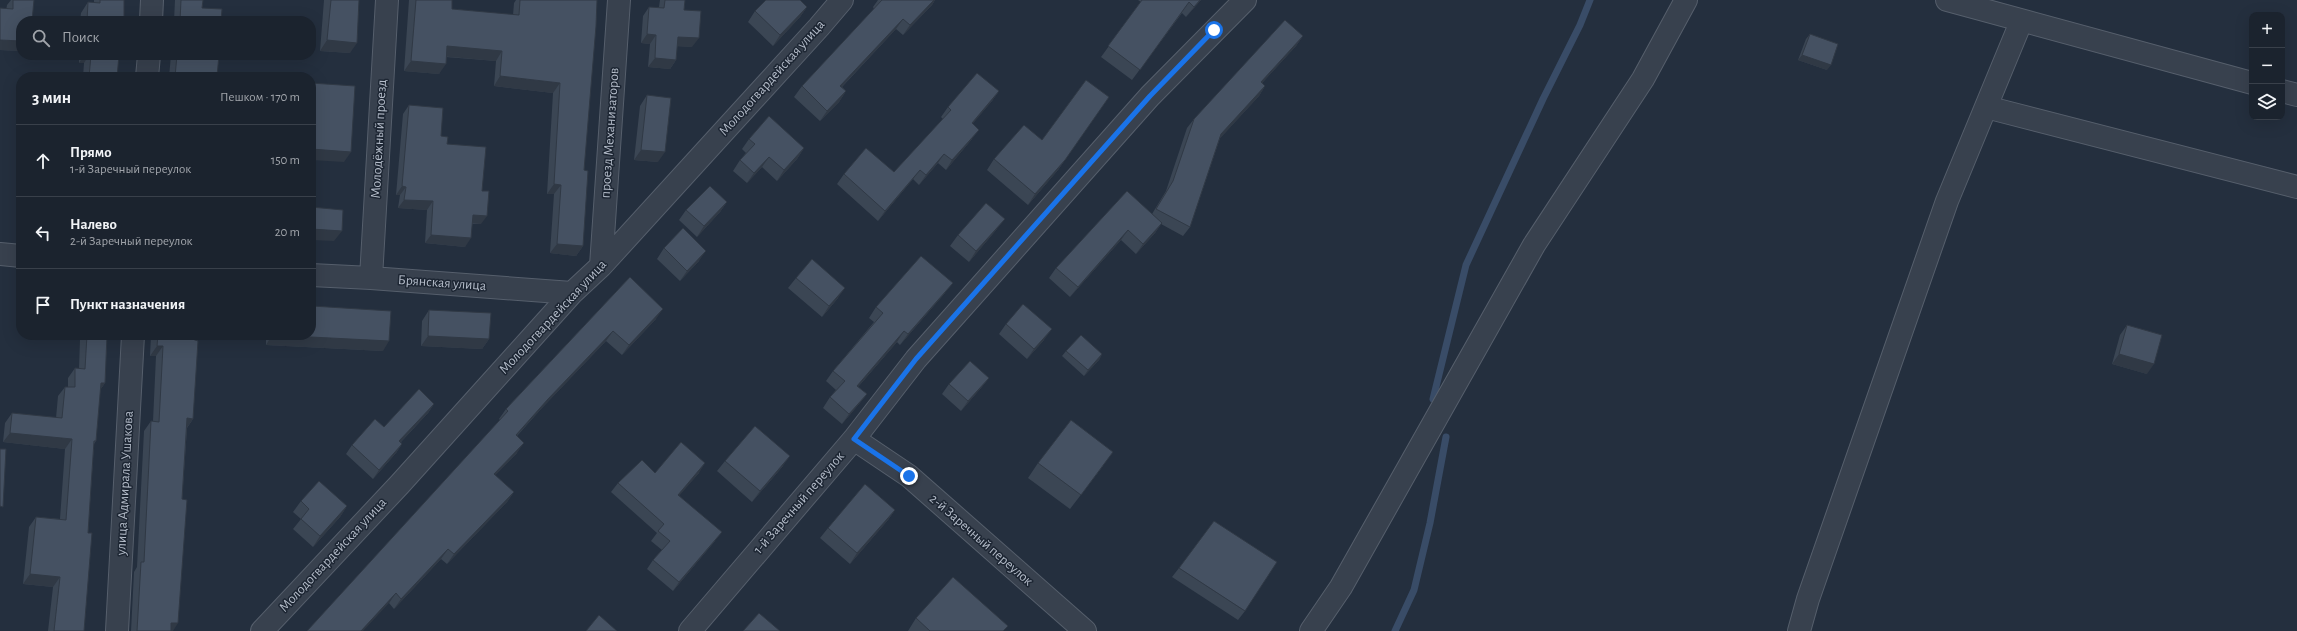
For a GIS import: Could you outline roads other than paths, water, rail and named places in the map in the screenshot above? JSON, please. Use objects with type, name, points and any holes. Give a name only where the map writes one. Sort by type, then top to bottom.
[{"type":"street","points":[[151,16],[152,0]]},
{"type":"street","name":"Молодёжный проезд","points":[[371,278],[387,0]]},
{"type":"street","name":"проезд Механизаторов","points":[[602,266],[619,0]]},
{"type":"street","name":"Молодогвардейская улица","points":[[262,631],[400,484],[572,293],[602,266],[814,33],[842,0]]},
{"type":"street","name":"1-й Заречный переулок","points":[[690,631],[854,439],[932,341],[1150,96],[1245,0]]},
{"type":"street","points":[[1311,631],[1341,587],[1534,245],[1643,79],[1686,0]]},
{"type":"street","points":[[1947,0],[2021,22],[2249,82]]},
{"type":"street","points":[[1799,631],[1808,599],[1947,201],[2021,22]]},
{"type":"street","points":[[148,72],[149,60]]},
{"type":"street","points":[[2285,92],[2297,95]]},
{"type":"street","points":[[1986,107],[2297,187]]},
{"type":"street","points":[[0,254],[16,256]]},
{"type":"street","name":"Брянская улица","points":[[316,275],[572,293]]},
{"type":"street","name":"улица Адмирала Ушакова","points":[[118,631],[133,340]]},
{"type":"street","name":"2-й Заречный переулок","points":[[854,439],[909,476],[1085,631]]},
{"type":"waterway","points":[[1433,399],[1466,265],[1543,99],[1580,25],[1590,0]]},
{"type":"waterway","points":[[1395,631],[1414,590],[1430,523],[1446,437]]}]
